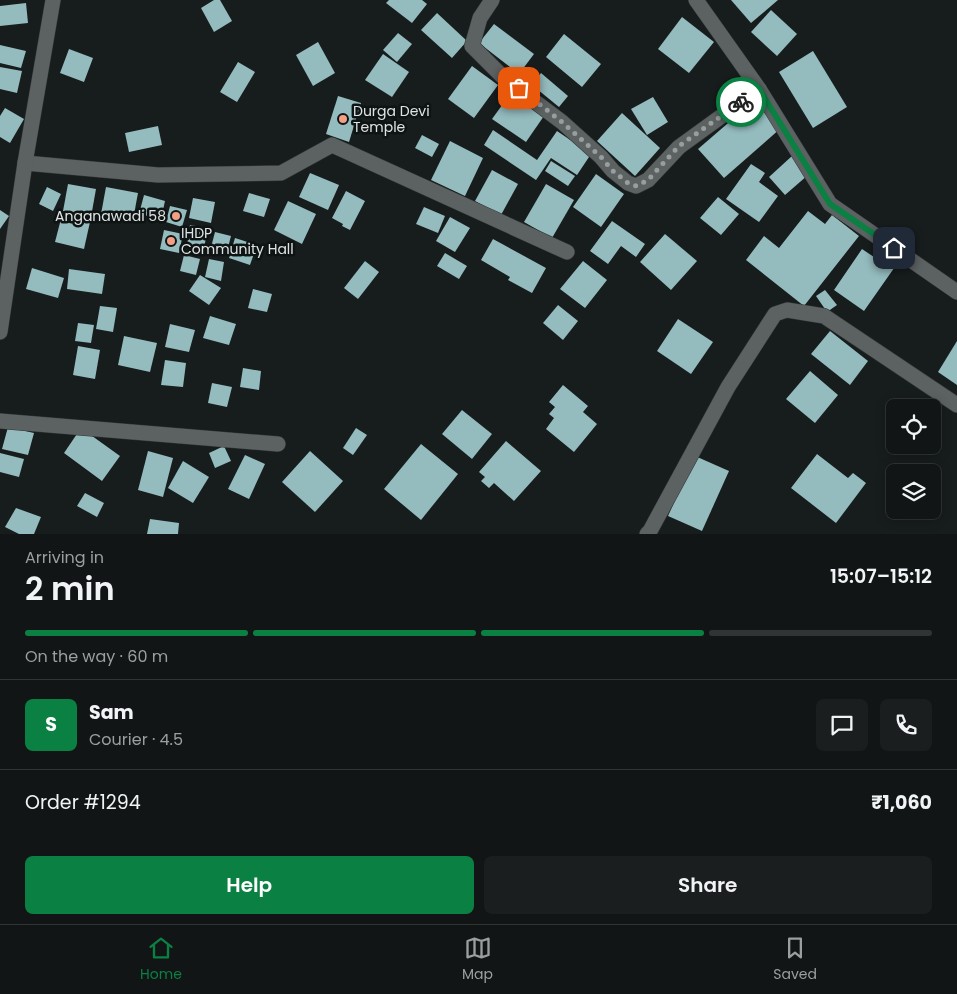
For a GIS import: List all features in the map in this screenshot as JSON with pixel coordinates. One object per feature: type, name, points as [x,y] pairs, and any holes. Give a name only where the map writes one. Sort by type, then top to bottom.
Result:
[{"type":"street","points":[[0,332],[53,0]]},
{"type":"street","points":[[492,0],[480,18],[472,46],[506,80],[562,122],[601,157],[613,171],[628,183],[636,186],[648,180],[679,146],[759,89]]},
{"type":"street","points":[[696,0],[759,89],[830,204],[957,292]]},
{"type":"street","points":[[26,163],[158,175],[281,174],[332,145],[567,252]]},
{"type":"street","points":[[651,533],[728,387],[775,314],[787,310],[824,316],[957,405]]},
{"type":"street","points":[[0,421],[278,444]]},
{"type":"building","points":[[214,0],[220,0],[232,21],[214,32],[201,8]]},
{"type":"building","points":[[389,0],[422,0],[427,4],[412,23],[386,3]]},
{"type":"building","points":[[731,0],[778,0],[751,23]]},
{"type":"building","points":[[26,3],[28,23],[0,26],[0,6]]},
{"type":"building","points":[[771,10],[797,34],[777,56],[751,32]]},
{"type":"building","points":[[437,13],[467,41],[452,58],[421,30]]},
{"type":"building","points":[[682,17],[714,42],[689,73],[658,49]]},
{"type":"building","points":[[494,24],[534,54],[519,74],[479,43]]},
{"type":"building","points":[[398,33],[412,44],[397,62],[383,50]]},
{"type":"building","points":[[564,34],[601,64],[582,87],[546,57]]},
{"type":"building","points":[[318,42],[335,73],[313,86],[296,55]]},
{"type":"building","points":[[0,45],[26,51],[21,68],[0,63]]},
{"type":"building","points":[[69,49],[93,58],[84,82],[60,73]]},
{"type":"building","points":[[813,51],[847,107],[813,128],[779,72]]},
{"type":"building","points":[[383,54],[409,72],[392,97],[365,80]]},
{"type":"building","points":[[238,62],[255,72],[237,102],[220,92]]},
{"type":"building","points":[[472,66],[498,85],[474,118],[448,99]]},
{"type":"building","points":[[0,67],[22,71],[17,93],[0,89]]},
{"type":"building","points":[[541,73],[568,96],[559,107],[532,85]]},
{"type":"building","points":[[513,90],[546,113],[526,142],[492,119]]},
{"type":"building","name":"Durga Devi Temple","points":[[338,96],[361,103],[349,142],[326,134]]},
{"type":"building","points":[[653,97],[668,122],[647,135],[631,109]]},
{"type":"building","points":[[756,99],[781,128],[724,178],[698,149]]},
{"type":"building","points":[[5,108],[24,119],[10,143],[0,137],[0,116]]},
{"type":"building","points":[[622,113],[660,148],[635,176],[597,141]]},
{"type":"building","points":[[158,126],[162,145],[129,152],[125,133]]},
{"type":"building","points":[[493,130],[537,160],[557,131],[591,154],[577,175],[551,158],[536,180],[484,145]]},
{"type":"building","points":[[422,135],[439,144],[432,157],[415,148]]},
{"type":"building","points":[[450,141],[483,158],[465,196],[431,180]]},
{"type":"building","points":[[792,156],[808,175],[785,195],[769,177]]},
{"type":"building","points":[[551,161],[575,176],[568,186],[545,171]]},
{"type":"building","points":[[751,164],[765,173],[759,182],[778,196],[759,222],[726,199]]},
{"type":"building","points":[[492,170],[518,184],[501,215],[475,201]]},
{"type":"building","points":[[310,173],[339,185],[328,210],[299,197]]},
{"type":"building","points":[[596,174],[624,194],[601,227],[573,207]]},
{"type":"building","points":[[68,184],[96,189],[91,217],[63,211]]},
{"type":"building","points":[[546,184],[574,200],[552,238],[524,222]]},
{"type":"building","points":[[47,187],[61,194],[53,211],[39,204]]},
{"type":"building","points":[[106,187],[138,193],[133,220],[101,214]]},
{"type":"building","points":[[346,191],[365,201],[350,230],[332,218]]},
{"type":"building","points":[[249,193],[270,199],[264,217],[243,211]]},
{"type":"building","points":[[144,195],[165,201],[161,219],[139,214]]},
{"type":"building","points":[[718,197],[739,214],[721,235],[700,218]]},
{"type":"building","points":[[193,198],[215,202],[211,223],[189,218]]},
{"type":"building","points":[[288,201],[316,214],[302,244],[274,230]]},
{"type":"building","name":"Anganawadi 58","points":[[170,206],[187,210],[182,227],[166,222]]},
{"type":"building","points":[[424,207],[445,216],[438,233],[416,224]]},
{"type":"building","points":[[0,210],[9,216],[0,229]]},
{"type":"building","points":[[808,211],[825,224],[832,215],[859,236],[804,306],[746,260],[764,236],[779,248]]},
{"type":"building","points":[[62,215],[90,222],[84,249],[55,242]]},
{"type":"building","points":[[450,217],[470,228],[455,252],[436,241]]},
{"type":"building","points":[[612,221],[645,244],[636,257],[621,246],[608,264],[590,251]]},
{"type":"building","points":[[190,225],[208,228],[204,248],[187,245]]},
{"type":"building","name":"IHDP Community Hall","points":[[164,230],[183,234],[179,253],[160,249]]},
{"type":"building","points":[[215,232],[231,236],[226,255],[210,251]]},
{"type":"building","points":[[665,234],[697,261],[671,290],[640,262]]},
{"type":"building","points":[[235,238],[257,245],[250,265],[229,258]]},
{"type":"building","points":[[493,239],[546,268],[532,293],[508,280],[510,277],[481,260]]},
{"type":"building","points":[[862,249],[877,259],[884,250],[899,261],[864,311],[834,290]]},
{"type":"building","points":[[445,253],[467,266],[459,279],[437,266]]},
{"type":"building","points":[[184,255],[200,259],[196,275],[180,271]]},
{"type":"building","points":[[209,259],[224,262],[221,281],[205,277]]},
{"type":"building","points":[[365,261],[379,272],[358,299],[344,288]]},
{"type":"building","points":[[583,261],[607,280],[585,308],[560,289]]},
{"type":"building","points":[[32,268],[64,278],[58,298],[26,289]]},
{"type":"building","points":[[69,269],[105,274],[102,294],[67,289]]},
{"type":"building","points":[[200,275],[221,288],[209,305],[189,291]]},
{"type":"building","points":[[253,289],[272,294],[267,312],[248,308]]},
{"type":"building","points":[[825,290],[837,305],[827,312],[816,296]]},
{"type":"building","points":[[558,305],[578,321],[563,340],[543,323]]},
{"type":"building","points":[[100,306],[117,308],[113,332],[96,329]]},
{"type":"building","points":[[210,316],[236,324],[229,345],[203,338]]},
{"type":"building","points":[[678,319],[713,342],[691,374],[657,351]]},
{"type":"building","points":[[78,323],[94,325],[91,343],[75,341]]},
{"type":"building","points":[[170,324],[195,330],[189,352],[165,347]]},
{"type":"building","points":[[830,331],[868,361],[850,385],[811,354]]},
{"type":"building","points":[[124,336],[157,343],[150,372],[118,365]]},
{"type":"building","points":[[957,341],[957,385],[938,372]]},
{"type":"building","points":[[78,346],[100,350],[95,379],[73,375]]},
{"type":"building","points":[[165,360],[186,363],[183,387],[161,385]]},
{"type":"building","points":[[243,368],[261,371],[259,390],[240,387]]},
{"type":"building","points":[[810,371],[838,395],[815,423],[786,399]]},
{"type":"building","points":[[212,383],[232,387],[227,407],[208,403]]},
{"type":"building","points":[[563,385],[588,406],[583,412],[597,424],[574,452],[546,429],[554,418],[549,414],[555,407],[549,402]]},
{"type":"building","points":[[462,410],[492,434],[472,459],[442,434]]},
{"type":"building","points":[[8,427],[34,433],[28,455],[2,449]]},
{"type":"building","points":[[81,428],[120,456],[102,481],[64,453]]},
{"type":"building","points":[[356,428],[367,435],[353,455],[343,448]]},
{"type":"building","points":[[506,441],[541,471],[514,501],[494,483],[489,488],[481,481],[485,477],[479,472]]},
{"type":"building","points":[[421,444],[458,474],[421,520],[384,489]]},
{"type":"building","points":[[224,446],[231,461],[215,468],[209,453]]},
{"type":"building","points":[[148,451],[173,458],[163,497],[138,490]]},
{"type":"building","points":[[310,451],[343,481],[315,512],[282,482]]},
{"type":"building","points":[[0,453],[24,459],[19,477],[0,472]]},
{"type":"building","points":[[817,454],[848,478],[853,473],[866,483],[836,523],[791,488]]},
{"type":"building","points":[[245,455],[265,464],[249,499],[228,489]]},
{"type":"building","points":[[695,456],[729,471],[702,531],[668,516]]},
{"type":"building","points":[[183,461],[209,477],[193,503],[168,488]]},
{"type":"building","points":[[85,493],[104,503],[97,517],[77,506]]},
{"type":"building","points":[[16,508],[41,517],[34,534],[19,534],[5,527]]},
{"type":"building","points":[[150,519],[179,523],[178,534],[147,534]]},
{"type":"way so far","points":[[519,88],[562,122],[601,157],[613,171],[628,183],[636,186],[648,180],[679,146],[741,102]]},
{"type":"place","name":"Durga Devi Temple","points":[[343,119]]},
{"type":"place","name":"Anganawadi 58","points":[[176,216]]},
{"type":"place","name":"IHDP Community Hall","points":[[171,241]]},
{"type":"route","points":[[741,102],[759,89],[830,204],[894,248]]}]
